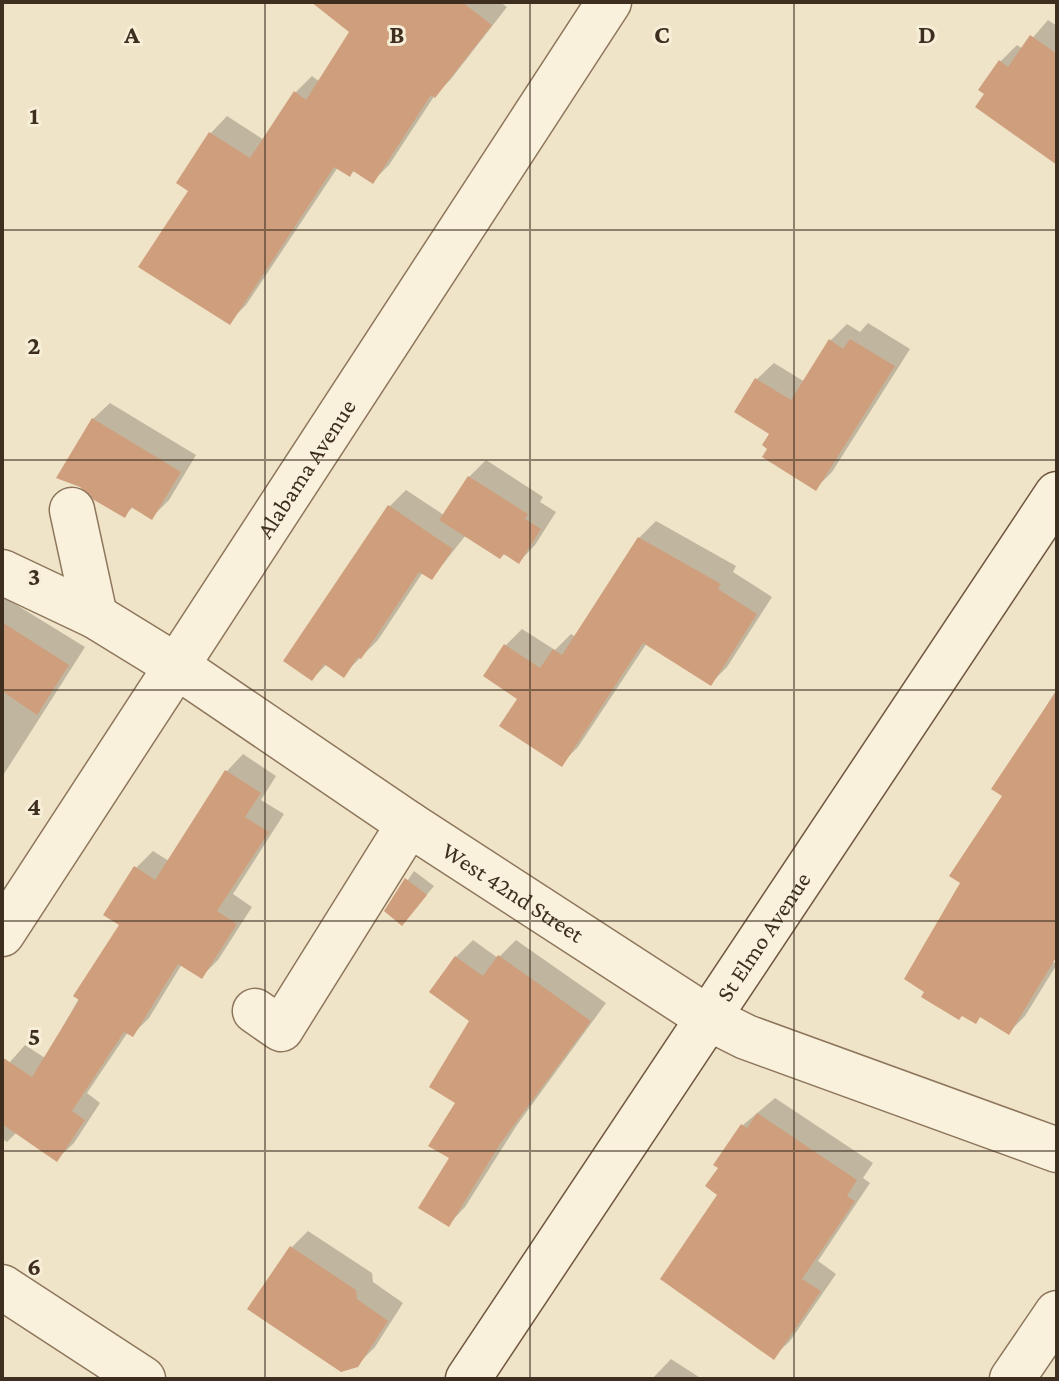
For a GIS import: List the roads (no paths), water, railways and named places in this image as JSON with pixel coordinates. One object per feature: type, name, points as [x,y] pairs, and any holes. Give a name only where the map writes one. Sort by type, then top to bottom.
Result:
[{"type":"street","name":"Alabama Avenue","points":[[2,934],[609,2]]},
{"type":"street","name":"St Elmo Avenue","points":[[468,1379],[1057,494]]},
{"type":"street","points":[[72,510],[95,616]]},
{"type":"street","name":"West 42nd Street","points":[[2,572],[95,616],[178,667],[409,824],[708,1018],[746,1037],[1057,1150]]},
{"type":"street","points":[[255,1011],[281,1029],[409,824]]},
{"type":"street","points":[[2,1287],[143,1379]]},
{"type":"street","points":[[1012,1379],[1057,1313]]}]
